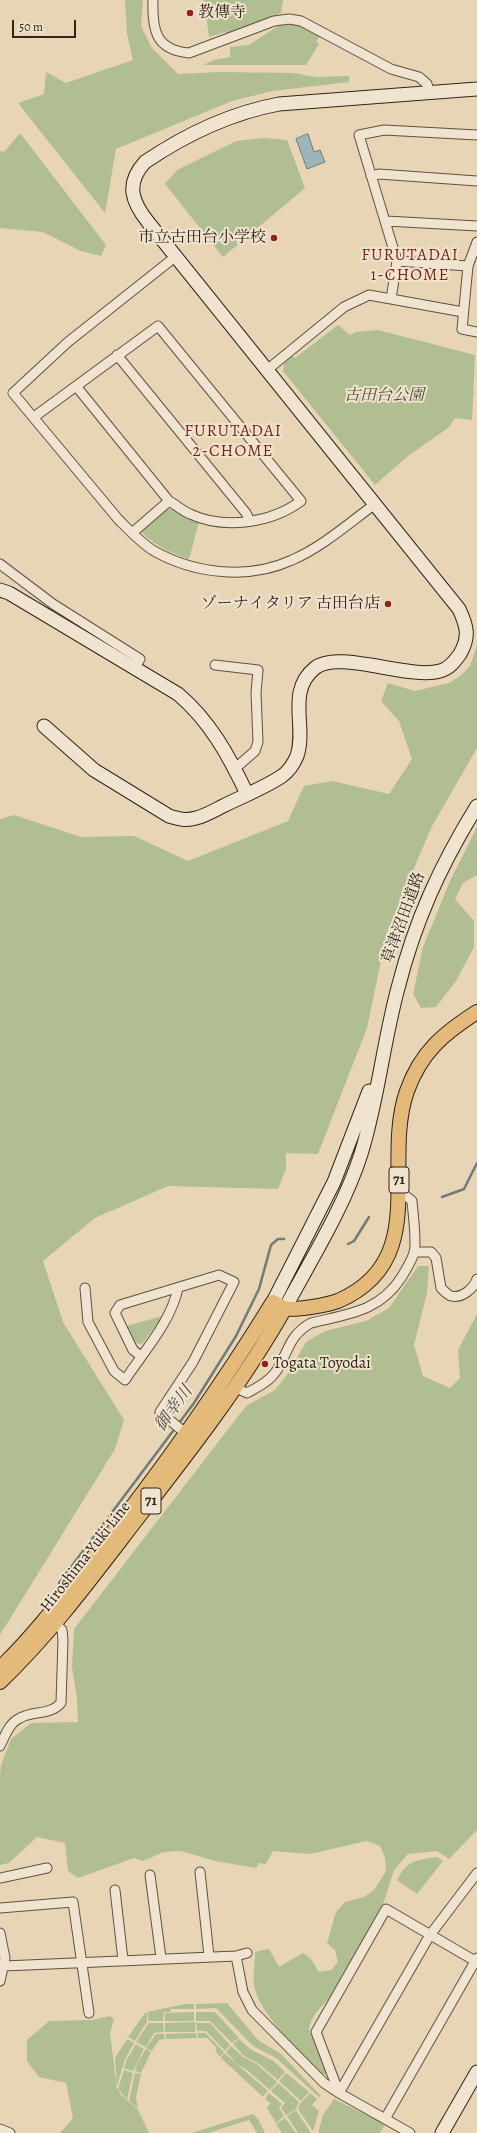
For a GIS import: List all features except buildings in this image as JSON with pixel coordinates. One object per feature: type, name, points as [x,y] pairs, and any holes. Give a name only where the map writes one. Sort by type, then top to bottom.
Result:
[{"type":"main road","name":"71","points":[[279,1305],[332,1303],[352,1295],[365,1286],[379,1269],[390,1250],[395,1236],[400,1195],[399,1144],[402,1106],[407,1090],[420,1062],[434,1043],[448,1031],[477,1012]]},
{"type":"main road","name":"Hiroshima Yuki Line","points":[[0,1682],[52,1619],[192,1438],[236,1388],[279,1305]]},
{"type":"main road","name":"Hiroshima Yuki Line","points":[[192,1438],[240,1357],[279,1305]]},
{"type":"main road","name":"Hiroshima Yuki Line","points":[[0,1668],[52,1619]]},
{"type":"street","points":[[152,0],[152,21],[155,33],[164,44],[175,52],[189,53],[274,21],[289,19],[301,21],[391,69],[420,77],[427,84],[430,93]]},
{"type":"street","points":[[44,726],[94,770],[169,816],[183,820],[198,818],[284,775],[293,764],[299,745],[300,687],[306,676],[316,667],[337,662],[422,672],[440,671],[454,663],[464,646],[467,626],[459,609],[138,210],[134,200],[134,181],[138,170],[153,157],[223,120],[263,107],[279,104],[477,89]]},
{"type":"street","points":[[391,298],[397,261],[359,135],[384,130],[477,135]]},
{"type":"street","points":[[371,176],[379,174],[477,181]]},
{"type":"street","points":[[386,221],[477,226]]},
{"type":"street","points":[[477,242],[468,266],[462,329],[477,332]]},
{"type":"street","points":[[175,257],[68,342],[13,393],[118,519],[153,550],[173,560],[195,567],[232,572],[257,570],[286,562],[307,552],[330,538],[374,504]]},
{"type":"street","points":[[397,261],[468,266]]},
{"type":"street","points":[[267,370],[344,307],[369,295],[463,312]]},
{"type":"street","points":[[34,417],[117,355],[158,326],[301,501],[288,510],[268,518],[250,521],[232,522],[204,519],[189,514],[169,501],[76,386]]},
{"type":"street","points":[[117,355],[246,513],[250,521]]},
{"type":"street","points":[[132,532],[169,501]]},
{"type":"street","points":[[0,564],[53,604],[140,659],[134,669]]},
{"type":"street","points":[[0,590],[178,694],[192,706],[213,731],[247,794]]},
{"type":"street","points":[[215,665],[258,670],[256,693],[258,742],[255,750],[239,765],[233,768]]},
{"type":"street","name":"草津沼田道路","points":[[279,1305],[332,1220],[361,1156],[370,1122],[384,1049],[400,981],[424,906],[441,867],[477,806]]},
{"type":"street","points":[[236,1388],[247,1393],[269,1380],[277,1370],[289,1343],[304,1326],[310,1322],[360,1311],[380,1301],[396,1285],[408,1268],[414,1252],[412,1201],[406,1196],[400,1195]]},
{"type":"street","points":[[414,1252],[431,1252],[436,1258],[441,1288],[450,1296],[459,1296],[469,1290],[477,1279]]},
{"type":"street","points":[[141,1356],[133,1350],[115,1313],[120,1305],[219,1275],[234,1282],[193,1362],[160,1412],[192,1438]]},
{"type":"street","points":[[85,1288],[88,1322],[114,1371],[125,1380],[166,1318],[176,1299],[178,1288]]},
{"type":"street","points":[[0,1746],[9,1728],[19,1718],[54,1710],[61,1703],[62,1630],[52,1619]]},
{"type":"street","points":[[0,1878],[47,1868]]},
{"type":"street","points":[[200,1872],[209,1956]]},
{"type":"street","points":[[339,2093],[430,1934],[477,1873]]},
{"type":"street","points":[[150,1875],[161,1958]]},
{"type":"street","points":[[115,1890],[123,1960]]},
{"type":"street","points":[[0,1908],[74,1902],[89,2013]]},
{"type":"street","points":[[339,2093],[316,2032],[386,1909],[476,1960],[385,2119]]},
{"type":"street","points":[[0,1933],[6,1958],[0,1981]]},
{"type":"street","points":[[4,1966],[81,1961],[236,1956],[247,1953]]},
{"type":"street","points":[[236,1956],[243,1992],[252,2010],[324,2083],[410,2133]]},
{"type":"street","points":[[442,2133],[477,2072]]},
{"type":"green space","points":[[125,0],[143,0],[141,26],[152,48],[178,74],[218,72],[294,73],[315,77],[349,76],[349,82],[273,91],[232,101],[116,149],[105,213],[18,103],[44,94],[46,72],[66,83],[133,60],[127,34]]},
{"type":"green space","points":[[204,0],[283,0],[281,13],[227,34],[225,32],[209,37]]},
{"type":"green space","points":[[291,21],[321,34],[316,42],[319,44],[306,65],[203,65],[214,60],[230,57],[230,47],[249,45],[278,26]]},
{"type":"green space","points":[[20,133],[106,245],[101,256],[81,251],[43,232],[0,228],[0,151],[4,152]]},
{"type":"green space","points":[[264,138],[287,140],[305,188],[223,257],[165,184],[177,170],[236,141]]},
{"type":"green space","name":"古田台公園","points":[[338,325],[350,335],[356,332],[378,330],[475,355],[472,420],[455,418],[448,428],[408,456],[375,485],[283,371],[284,364],[292,356],[295,358]]},
{"type":"green space","points":[[166,509],[172,509],[199,522],[189,559],[165,549],[143,534],[142,529]]},
{"type":"green space","points":[[477,645],[477,748],[431,828],[387,932],[367,1028],[318,1154],[286,1153],[286,1169],[278,1189],[168,1186],[95,1218],[43,1261],[63,1322],[124,1420],[115,1449],[0,1635],[0,819],[14,815],[81,837],[134,836],[188,861],[288,821],[304,786],[332,781],[389,794],[412,759],[399,721],[381,701],[388,683],[415,691],[449,683],[460,676],[470,666]]},
{"type":"green space","points":[[477,827],[477,875],[463,883],[455,899],[474,921],[474,947],[456,981],[436,1007],[421,1008],[413,994],[423,947],[450,881]]},
{"type":"green space","points":[[418,1266],[429,1266],[427,1293],[414,1345],[423,1376],[450,1388],[460,1378],[458,1350],[477,1314],[477,1830],[449,1859],[437,1851],[408,1854],[394,1870],[384,1902],[329,1998],[311,2021],[309,2030],[327,2074],[323,2075],[284,2035],[265,2011],[255,1989],[255,1952],[269,1949],[279,1967],[303,1953],[311,1959],[319,1972],[331,1970],[338,1962],[335,1950],[327,1943],[336,1912],[345,1902],[364,1897],[374,1890],[386,1871],[385,1858],[380,1846],[367,1841],[310,1854],[273,1851],[266,1864],[259,1863],[256,1868],[215,1861],[181,1851],[164,1852],[143,1861],[134,1858],[78,1878],[68,1871],[65,1843],[37,1837],[9,1863],[0,1865],[1,1765],[11,1739],[31,1723],[78,1722],[77,1698],[72,1667],[74,1629],[246,1406],[275,1390],[287,1375],[306,1342],[325,1331],[366,1321],[389,1308]]},
{"type":"green space","points":[[163,1316],[142,1344],[135,1343],[126,1326]]},
{"type":"green space","points":[[437,1857],[443,1861],[417,1894],[397,1880],[405,1868],[413,1862]]},
{"type":"green space","points":[[227,2003],[258,2040],[281,2054],[321,2096],[319,2097],[276,2058],[253,2046],[216,2008],[196,2009],[196,2004]]},
{"type":"green space","points":[[185,2004],[194,2004],[194,2009],[171,2009],[170,2012],[164,2012],[163,2021],[148,2021],[148,2012]]},
{"type":"green space","points":[[194,2012],[194,2021],[165,2021],[165,2013]]},
{"type":"green space","points":[[196,2012],[215,2012],[239,2038],[232,2043],[210,2021],[196,2021]]},
{"type":"green space","points":[[145,2013],[147,2013],[147,2022],[135,2041],[128,2037]]},
{"type":"green space","points":[[110,2016],[114,2019],[110,2033],[117,2088],[121,2095],[138,2110],[149,2133],[60,2133],[73,2118],[66,2083],[39,2077],[27,2061],[27,2040],[49,2021],[92,2020]]},
{"type":"green space","points":[[195,2022],[195,2032],[165,2032],[165,2023]]},
{"type":"green space","points":[[149,2023],[163,2023],[164,2032],[154,2033],[146,2047],[136,2042]]},
{"type":"green space","points":[[196,2023],[210,2023],[230,2045],[225,2051],[206,2031],[197,2031]]},
{"type":"green space","points":[[196,2033],[197,2038],[166,2039],[166,2034]]},
{"type":"green space","points":[[198,2033],[205,2033],[224,2052],[220,2057],[215,2050],[217,2048],[207,2038],[198,2038]]},
{"type":"green space","points":[[156,2034],[164,2034],[165,2039],[159,2040],[152,2051],[146,2048]]},
{"type":"green space","points":[[127,2039],[134,2043],[125,2059],[117,2086],[115,2058]]},
{"type":"green space","points":[[239,2039],[250,2049],[274,2061],[285,2072],[278,2080],[259,2064],[244,2056],[233,2044]]},
{"type":"green space","points":[[136,2044],[144,2049],[133,2071],[124,2068],[127,2059]]},
{"type":"green space","points":[[231,2046],[243,2057],[258,2065],[277,2082],[270,2090],[247,2070],[237,2064],[226,2052]]},
{"type":"green space","points":[[146,2049],[151,2052],[141,2073],[135,2071],[137,2064]]},
{"type":"green space","points":[[224,2053],[268,2091],[263,2097],[221,2058]]},
{"type":"green space","points":[[124,2070],[133,2073],[127,2100],[118,2089]]},
{"type":"green space","points":[[135,2073],[141,2074],[136,2097],[138,2109],[129,2101]]},
{"type":"green space","points":[[286,2073],[309,2092],[301,2101],[279,2081]]},
{"type":"green space","points":[[278,2083],[299,2102],[296,2109],[286,2115],[281,2108],[285,2103],[271,2091]]},
{"type":"green space","points":[[269,2093],[282,2104],[279,2108],[284,2116],[276,2123],[267,2108],[270,2103],[265,2099]]},
{"type":"green space","points":[[310,2093],[317,2099],[312,2105],[319,2111],[313,2131],[298,2109],[300,2104]]},
{"type":"green space","points":[[334,2099],[385,2124],[380,2133],[318,2133],[323,2115]]},
{"type":"green space","points":[[296,2110],[311,2133],[298,2133],[287,2116]]},
{"type":"green space","points":[[253,2114],[258,2119],[265,2133],[257,2133],[249,2120],[208,2133],[191,2133]]},
{"type":"green space","points":[[285,2118],[296,2133],[282,2133],[276,2124]]},
{"type":"water","points":[[308,134],[314,152],[320,150],[325,162],[307,169],[296,139]]},
{"type":"waterway","name":"御幸川","points":[[442,1197],[464,1189],[477,1163]]},
{"type":"waterway","name":"御幸川","points":[[348,1244],[354,1241],[369,1217]]},
{"type":"waterway","name":"御幸川","points":[[59,1583],[194,1403],[236,1336],[259,1289],[271,1245],[278,1239],[284,1239]]},
{"type":"place","name":"教傳寺","points":[[190,13]]},
{"type":"place","name":"市立古田台小学校","points":[[274,238]]},
{"type":"place","name":"ゾーナイタリア 古田台店","points":[[388,604]]},
{"type":"place","name":"Togata Toyodai","points":[[265,1364]]},
{"type":"district","name":"FURUTADAI 1-CHOME","points":[[410,266]]},
{"type":"district","name":"FURUTADAI 2-CHOME","points":[[233,442]]}]
